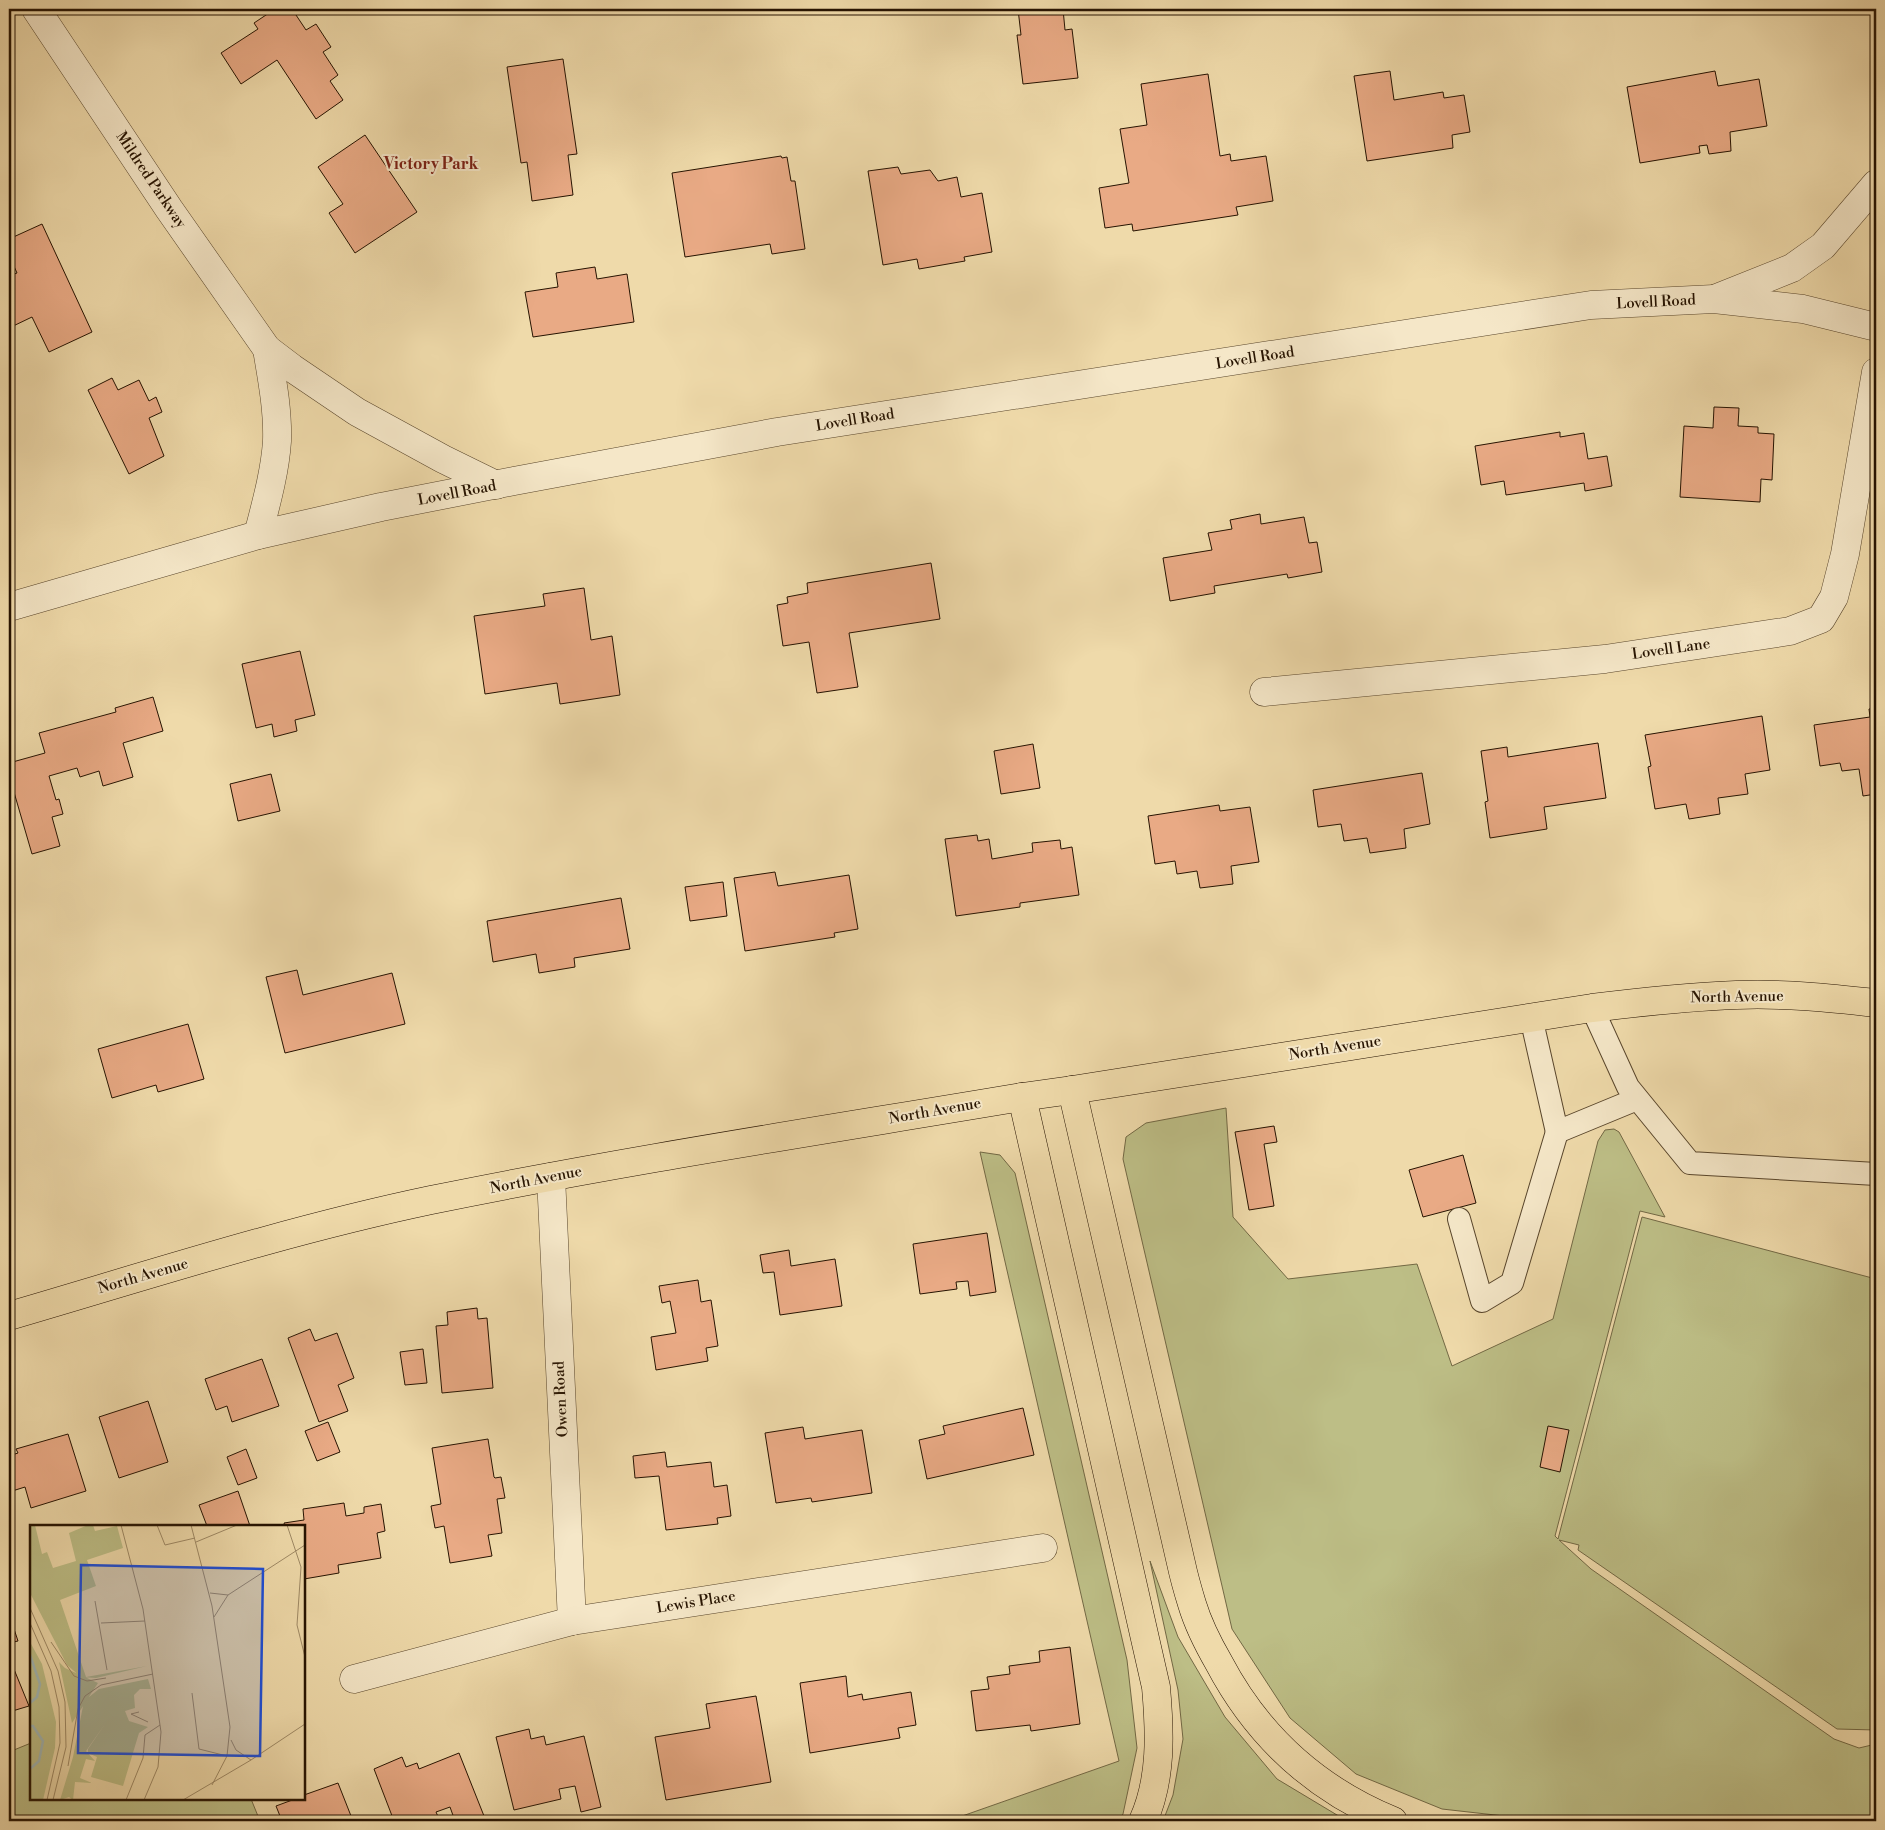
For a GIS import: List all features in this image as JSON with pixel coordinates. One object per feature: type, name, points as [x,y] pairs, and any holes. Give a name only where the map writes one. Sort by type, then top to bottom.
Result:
[{"type":"main road","name":"North Avenue","points":[[9,1316],[255,1243],[429,1201],[551,1177],[1022,1096],[1072,1090],[1592,1008],[1659,1000],[1738,995],[1817,997],[1876,1003]]},
{"type":"main road","points":[[1072,1090],[1181,1563],[1192,1605],[1207,1642],[1245,1706],[1274,1742],[1306,1772],[1339,1794],[1393,1821]]},
{"type":"main road","points":[[1022,1096],[1156,1687],[1159,1755],[1153,1788],[1143,1821]]},
{"type":"street","name":"Mildred Parkway","points":[[36,9],[169,208],[268,349],[292,368],[357,412],[496,485]]},
{"type":"street","name":"Lovell Road","points":[[1714,299],[1792,268],[1823,246],[1876,184]]},
{"type":"street","name":"Lovell Road","points":[[9,606],[258,535],[381,507],[496,485],[777,432],[1581,307],[1714,299],[1804,309],[1876,327]]},
{"type":"street","name":"Mildred Parkway","points":[[258,535],[273,474],[277,440],[268,349]]},
{"type":"street","name":"Lovell Lane","points":[[1264,692],[1605,659],[1790,631],[1821,619],[1834,597],[1845,554],[1876,372]]},
{"type":"street","name":"Owen Road","points":[[551,1177],[572,1621]]},
{"type":"street","name":"Lewis Place","points":[[354,1679],[572,1621],[1043,1548]]},
{"type":"lane","points":[[1592,1008],[1628,1087],[1690,1162],[1876,1174]]},
{"type":"lane","points":[[1459,1219],[1482,1302],[1512,1283],[1557,1132],[1531,1018]]},
{"type":"lane","points":[[1557,1132],[1637,1099]]},
{"type":"green space","points":[[1226,1108],[1233,1217],[1288,1279],[1417,1264],[1452,1366],[1553,1319],[1598,1141],[1605,1130],[1614,1129],[1619,1132],[1665,1217],[1640,1211],[1555,1536],[1558,1539],[1642,1217],[1876,1279],[1876,1730],[1837,1729],[1578,1550],[1579,1545],[1559,1540],[1591,1569],[1834,1739],[1859,1748],[1876,1744],[1876,1821],[1548,1821],[1442,1809],[1356,1774],[1290,1718],[1232,1629],[1123,1159],[1126,1137],[1146,1123]]},
{"type":"green space","points":[[980,1152],[1000,1155],[1015,1173],[1127,1660],[1137,1748],[1123,1814],[1119,1821],[948,1821],[1119,1761]]},
{"type":"green space","points":[[1150,1561],[1178,1637],[1225,1717],[1277,1779],[1347,1821],[1163,1821],[1173,1795],[1183,1739],[1178,1690]]},
{"type":"green space","points":[[30,1743],[30,1800],[251,1800],[260,1821],[9,1821],[9,1752]]},
{"type":"building","points":[[275,9],[292,9],[306,30],[316,24],[331,47],[323,52],[338,75],[330,81],[343,100],[316,119],[277,60],[241,84],[221,53],[258,29],[254,23]]},
{"type":"building","points":[[1018,9],[1063,9],[1065,30],[1072,29],[1078,78],[1023,84],[1017,35],[1021,35]]},
{"type":"building","points":[[563,59],[577,154],[568,155],[573,195],[532,201],[527,162],[521,163],[507,67]]},
{"type":"building","points":[[1390,71],[1394,100],[1443,92],[1444,98],[1464,95],[1470,132],[1452,135],[1453,148],[1367,161],[1354,76]]},
{"type":"building","points":[[1715,71],[1718,86],[1759,79],[1767,126],[1730,132],[1731,151],[1709,154],[1707,145],[1699,146],[1700,153],[1640,163],[1627,87]]},
{"type":"building","points":[[1208,74],[1220,156],[1230,154],[1231,161],[1266,156],[1273,201],[1236,207],[1238,215],[1133,231],[1132,224],[1105,228],[1099,188],[1129,183],[1120,129],[1147,125],[1141,84]]},
{"type":"building","points":[[365,135],[417,212],[355,253],[329,213],[343,204],[318,167]]},
{"type":"building","points":[[781,156],[782,158],[787,157],[791,181],[795,181],[805,249],[772,254],[770,244],[685,257],[672,173]]},
{"type":"building","points":[[898,167],[901,174],[930,170],[938,181],[957,177],[961,197],[982,193],[992,252],[964,257],[965,261],[919,269],[917,259],[883,265],[868,171]]},
{"type":"building","points":[[42,224],[92,332],[49,352],[32,317],[9,328],[9,276],[17,273],[9,255],[9,239]]},
{"type":"building","points":[[595,267],[597,279],[627,274],[634,322],[533,337],[525,292],[558,287],[556,273]]},
{"type":"building","points":[[112,378],[118,390],[139,380],[149,401],[156,397],[162,412],[149,418],[164,456],[129,474],[88,390]]},
{"type":"building","points":[[1714,407],[1739,408],[1738,426],[1758,427],[1758,433],[1774,434],[1772,480],[1761,479],[1760,502],[1680,497],[1684,426],[1713,428]]},
{"type":"building","points":[[1560,432],[1560,437],[1584,433],[1588,459],[1607,456],[1612,486],[1585,491],[1584,483],[1506,495],[1504,481],[1481,485],[1475,446]]},
{"type":"building","points":[[1260,514],[1261,524],[1304,517],[1309,543],[1317,542],[1322,572],[1288,578],[1287,574],[1214,586],[1215,593],[1170,601],[1163,558],[1212,550],[1208,533],[1232,529],[1230,520]]},
{"type":"building","points":[[931,563],[940,619],[849,633],[858,687],[817,693],[809,642],[783,646],[777,605],[788,603],[787,597],[808,593],[807,583]]},
{"type":"building","points":[[584,588],[591,640],[612,636],[620,695],[560,704],[557,683],[485,694],[474,616],[545,606],[543,594]]},
{"type":"building","points":[[300,651],[315,715],[295,720],[297,731],[274,737],[272,724],[256,728],[242,664]]},
{"type":"building","points":[[153,697],[163,731],[123,743],[133,777],[103,786],[99,771],[80,777],[77,768],[49,776],[56,800],[59,799],[63,814],[52,817],[60,846],[32,854],[9,775],[9,763],[45,753],[39,733],[116,712],[115,708]]},
{"type":"building","points":[[1876,708],[1876,794],[1863,796],[1859,769],[1842,771],[1840,763],[1820,766],[1814,725],[1870,717],[1869,709]]},
{"type":"building","points":[[1762,716],[1770,770],[1745,774],[1748,794],[1718,798],[1720,814],[1689,819],[1686,804],[1655,809],[1648,767],[1651,766],[1645,735]]},
{"type":"building","points":[[1598,743],[1606,798],[1544,807],[1547,829],[1490,838],[1485,802],[1488,801],[1481,751],[1507,747],[1508,757]]},
{"type":"building","points":[[1033,744],[1040,788],[1001,794],[994,751]]},
{"type":"building","points":[[1422,773],[1430,824],[1404,829],[1406,848],[1370,853],[1367,838],[1344,841],[1341,824],[1318,827],[1313,790]]},
{"type":"building","points":[[271,774],[280,811],[238,821],[230,784]]},
{"type":"building","points":[[1219,805],[1220,811],[1250,807],[1259,862],[1231,866],[1233,884],[1200,888],[1197,871],[1177,874],[1175,861],[1155,864],[1148,816]]},
{"type":"building","points":[[977,835],[978,841],[989,839],[992,859],[1033,852],[1032,843],[1060,840],[1061,849],[1072,847],[1079,895],[1020,903],[1020,907],[956,916],[945,839]]},
{"type":"building","points":[[775,872],[778,886],[849,875],[858,929],[834,933],[835,937],[745,951],[734,878]]},
{"type":"building","points":[[723,882],[727,916],[690,921],[685,887]]},
{"type":"building","points":[[621,898],[630,949],[574,958],[575,967],[539,973],[536,954],[493,962],[487,921]]},
{"type":"building","points":[[297,970],[303,995],[392,973],[405,1024],[285,1053],[266,977]]},
{"type":"building","points":[[188,1024],[204,1079],[158,1092],[156,1085],[112,1098],[98,1049]]},
{"type":"building","points":[[1274,1126],[1277,1142],[1264,1144],[1274,1206],[1249,1210],[1235,1132]]},
{"type":"building","points":[[1463,1155],[1476,1203],[1423,1217],[1409,1170]]},
{"type":"building","points":[[987,1233],[996,1292],[970,1296],[968,1281],[956,1282],[957,1289],[920,1294],[913,1244]]},
{"type":"building","points":[[789,1250],[791,1266],[835,1259],[842,1306],[780,1315],[774,1272],[763,1273],[760,1255]]},
{"type":"building","points":[[698,1280],[701,1302],[711,1300],[718,1346],[706,1348],[708,1361],[656,1370],[651,1337],[676,1333],[670,1301],[662,1303],[659,1286]]},
{"type":"building","points":[[477,1308],[478,1319],[487,1318],[493,1388],[442,1393],[436,1326],[448,1325],[447,1312]]},
{"type":"building","points":[[310,1329],[315,1341],[337,1333],[354,1378],[338,1385],[348,1411],[319,1422],[288,1338]]},
{"type":"building","points":[[423,1349],[427,1383],[405,1385],[400,1352]]},
{"type":"building","points":[[262,1359],[279,1406],[232,1422],[227,1406],[216,1410],[205,1379]]},
{"type":"building","points":[[148,1401],[168,1462],[119,1478],[99,1417]]},
{"type":"building","points":[[1023,1408],[1034,1455],[927,1479],[919,1440],[945,1434],[943,1426]]},
{"type":"building","points":[[328,1422],[340,1452],[317,1461],[305,1431]]},
{"type":"building","points":[[1548,1426],[1569,1430],[1560,1472],[1540,1467]]},
{"type":"building","points":[[803,1427],[805,1439],[862,1430],[872,1493],[812,1502],[811,1498],[776,1503],[765,1433]]},
{"type":"building","points":[[68,1434],[86,1491],[31,1508],[25,1487],[9,1492],[9,1456],[18,1453],[16,1449]]},
{"type":"building","points":[[488,1439],[494,1477],[501,1477],[505,1498],[497,1499],[502,1533],[488,1535],[492,1556],[450,1563],[444,1526],[435,1528],[431,1506],[441,1504],[432,1448]]},
{"type":"building","points":[[246,1449],[257,1478],[238,1485],[227,1457]]},
{"type":"building","points":[[665,1452],[667,1467],[711,1462],[714,1487],[727,1485],[731,1516],[717,1518],[718,1524],[666,1530],[659,1476],[635,1478],[633,1456]]},
{"type":"building","points":[[238,1491],[250,1525],[207,1525],[199,1505]]},
{"type":"building","points":[[344,1503],[346,1516],[364,1513],[364,1507],[381,1504],[385,1531],[377,1533],[381,1558],[338,1565],[339,1573],[305,1579],[305,1525],[285,1525],[284,1523],[304,1520],[303,1509]]},
{"type":"building","points":[[9,1614],[18,1641],[9,1643]]},
{"type":"building","points":[[1070,1647],[1080,1724],[1031,1731],[1030,1725],[976,1731],[971,1691],[989,1689],[987,1677],[1010,1674],[1009,1666],[1040,1662],[1039,1651]]},
{"type":"building","points":[[9,1657],[29,1706],[9,1712]]},
{"type":"building","points":[[846,1676],[848,1697],[862,1694],[863,1700],[911,1692],[916,1725],[898,1728],[900,1738],[810,1753],[800,1683]]},
{"type":"building","points":[[756,1696],[771,1782],[666,1800],[655,1737],[710,1728],[706,1704]]},
{"type":"building","points":[[529,1729],[531,1739],[544,1736],[546,1745],[584,1736],[601,1807],[581,1812],[575,1786],[559,1789],[561,1799],[514,1810],[496,1737]]},
{"type":"building","points":[[459,1753],[486,1821],[455,1821],[450,1807],[436,1812],[440,1821],[394,1821],[374,1769],[402,1757],[406,1767],[417,1763],[419,1769]]},
{"type":"building","points":[[338,1783],[353,1821],[282,1821],[276,1806],[292,1800],[305,1800],[305,1795]]},
{"type":"district","name":"Victory Park","points":[[431,164]]}]
